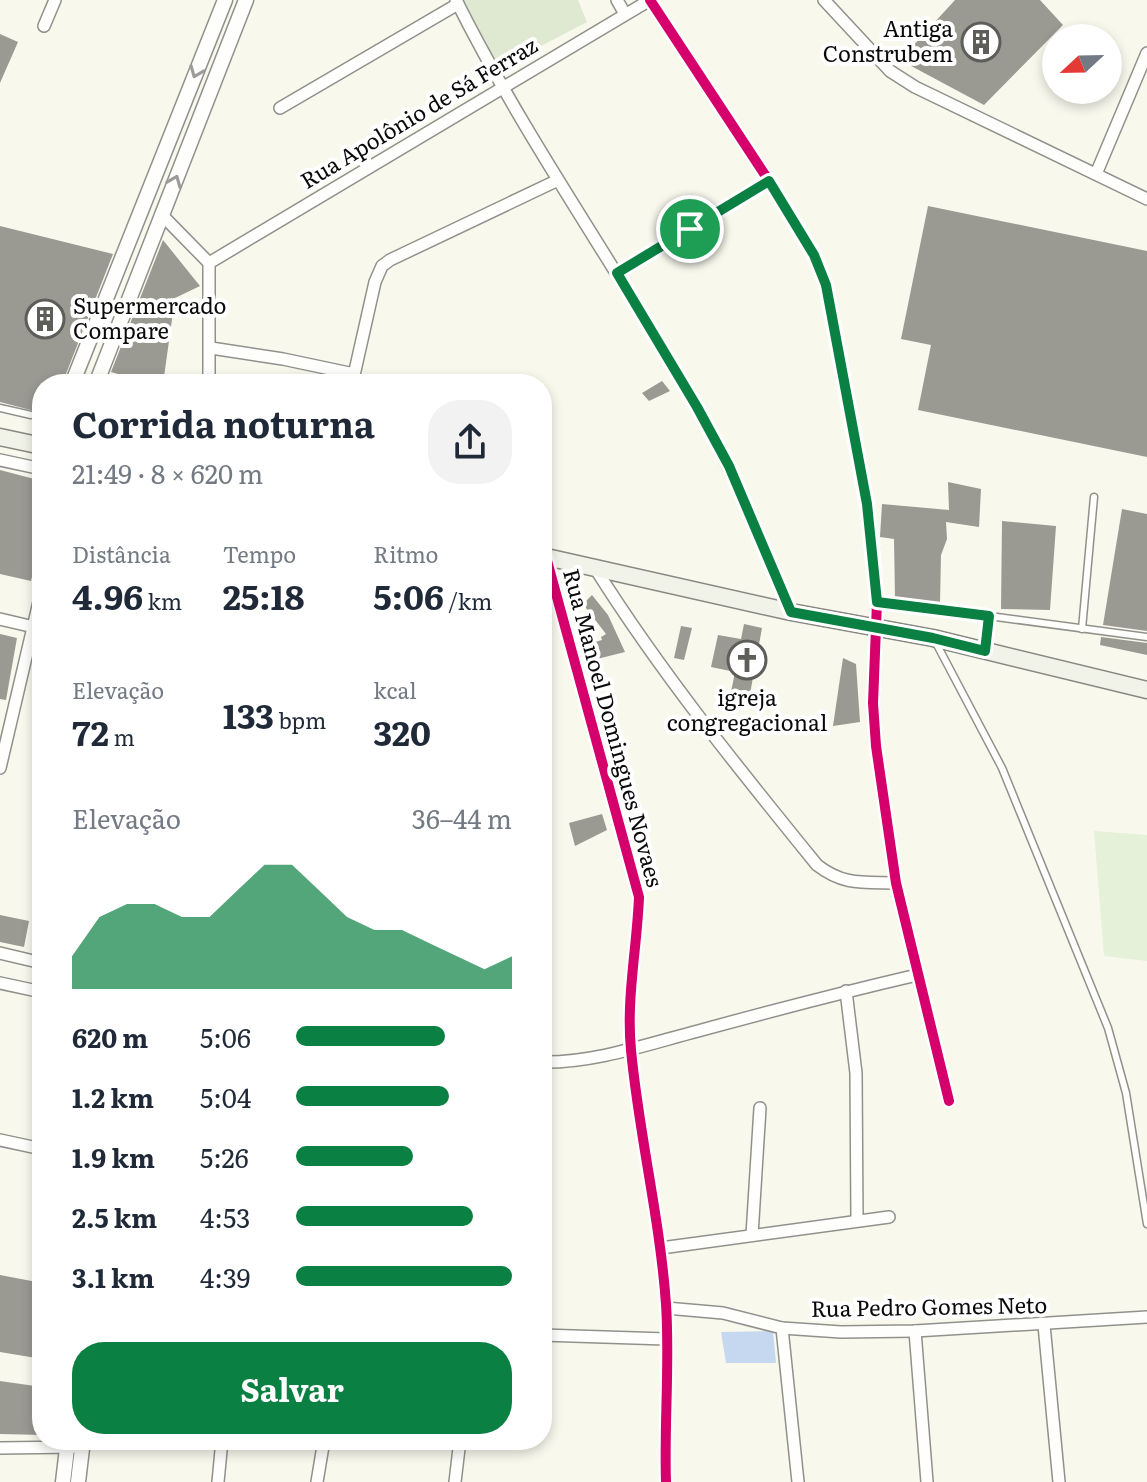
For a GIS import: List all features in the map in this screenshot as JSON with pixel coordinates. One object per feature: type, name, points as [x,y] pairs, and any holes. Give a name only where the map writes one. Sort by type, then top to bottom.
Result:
[{"type":"main road","points":[[0,437],[32,444]]},
{"type":"main road","points":[[552,558],[791,612],[933,638],[1147,690]]},
{"type":"street","points":[[44,26],[55,0]]},
{"type":"street","points":[[76,374],[225,0]]},
{"type":"street","points":[[100,374],[246,0]]},
{"type":"street","points":[[617,0],[625,14]]},
{"type":"street","points":[[650,0],[769,181],[814,255],[826,285],[867,504],[877,602],[873,703],[876,746],[896,883],[949,1101]]},
{"type":"street","name":"Rua Apolônio de Sá Ferraz","points":[[209,263],[650,0]]},
{"type":"street","points":[[824,0],[890,71],[915,87],[1147,199]]},
{"type":"street","points":[[280,108],[457,2],[556,181],[617,273],[697,407],[729,466],[791,612]]},
{"type":"street","points":[[1096,174],[1147,53]]},
{"type":"street","points":[[354,374],[375,282],[382,266],[420,244],[556,181]]},
{"type":"street","points":[[617,273],[769,181]]},
{"type":"street","points":[[161,214],[209,263],[210,374]]},
{"type":"street","points":[[125,247],[145,256]]},
{"type":"street","points":[[211,348],[283,359],[336,374]]},
{"type":"street","points":[[0,460],[32,467]]},
{"type":"street","points":[[595,568],[629,623],[726,753],[817,865],[832,877],[844,881],[896,883]]},
{"type":"street","name":"Rua Manoel Domingues Novaes","points":[[552,585],[639,897],[630,996],[631,1048],[661,1248],[666,1308],[666,1482]]},
{"type":"street","points":[[0,619],[32,627]]},
{"type":"street","points":[[0,768],[32,635]]},
{"type":"street","points":[[0,953],[32,961]]},
{"type":"street","points":[[552,1062],[631,1048],[917,975]]},
{"type":"street","points":[[0,983],[32,990]]},
{"type":"street","points":[[846,991],[856,1073],[857,1220]]},
{"type":"street","points":[[752,1235],[760,1108]]},
{"type":"street","points":[[0,1140],[32,1147]]},
{"type":"street","points":[[661,1248],[889,1217]]},
{"type":"street","name":"Rua Pedro Gomes Neto","points":[[666,1308],[723,1313],[782,1328],[915,1331],[1147,1317]]},
{"type":"street","points":[[1044,1325],[1059,1482]]},
{"type":"street","points":[[782,1328],[798,1482]]},
{"type":"street","points":[[915,1331],[927,1482]]},
{"type":"street","points":[[552,1335],[666,1339]]},
{"type":"street","points":[[0,1448],[32,1446]]},
{"type":"street","points":[[63,1482],[73,1450]]},
{"type":"street","points":[[75,1450],[78,1482]]},
{"type":"street","points":[[218,1482],[221,1450]]},
{"type":"street","points":[[317,1482],[322,1450]]},
{"type":"street","points":[[455,1482],[459,1450]]},
{"type":"lane","points":[[0,408],[31,415]]},
{"type":"lane","points":[[1082,629],[1094,497]]},
{"type":"lane","points":[[877,602],[1147,637]]},
{"type":"lane","points":[[985,651],[989,616]]},
{"type":"lane","points":[[933,638],[1008,781],[1108,1028],[1126,1093],[1147,1224]]},
{"type":"green space","points":[[462,0],[578,0],[587,22],[495,70]]},
{"type":"green space","points":[[1094,831],[1147,835],[1147,961],[1104,956]]},
{"type":"water","points":[[773,1331],[776,1363],[726,1363],[721,1332]]},
{"type":"building","name":"Antiga Construbem","points":[[955,0],[1040,0],[1062,24],[1042,24],[1042,46],[984,105],[900,60]]},
{"type":"building","points":[[0,34],[18,42],[0,83]]},
{"type":"building","points":[[928,206],[1147,251],[1147,457],[918,410],[931,345],[901,339]]},
{"type":"building","name":"Supermercado Compare","points":[[0,226],[113,254],[66,374],[32,374],[32,410],[0,402]]},
{"type":"building","points":[[163,240],[200,286],[175,298],[164,374],[111,372]]},
{"type":"building","points":[[662,381],[670,391],[649,401],[642,393]]},
{"type":"building","points":[[0,470],[32,478],[32,577],[31,581],[0,574]]},
{"type":"building","points":[[948,482],[981,489],[979,527],[946,522],[947,539],[941,555],[940,603],[895,598],[894,539],[880,537],[882,504],[949,510]]},
{"type":"building","points":[[1122,509],[1147,514],[1147,631],[1103,625]]},
{"type":"building","points":[[1002,521],[1056,526],[1050,610],[1001,609]]},
{"type":"building","points":[[592,595],[608,615],[625,652],[585,662],[581,646],[602,640],[601,637],[606,634],[583,604]]},
{"type":"building","name":"igreja congregacional","points":[[744,624],[762,628],[750,694],[731,692],[735,672],[711,667],[718,635],[741,639]]},
{"type":"building","points":[[681,626],[692,628],[684,660],[674,658]]},
{"type":"building","points":[[0,634],[17,638],[6,700],[0,699]]},
{"type":"building","points":[[1101,637],[1147,643],[1147,655],[1100,645]]},
{"type":"building","points":[[843,658],[856,664],[860,722],[833,726]]},
{"type":"building","points":[[602,814],[607,830],[575,846],[569,823]]},
{"type":"building","points":[[0,915],[29,921],[24,947],[0,942]]},
{"type":"building","points":[[0,1275],[32,1281],[32,1357],[0,1352]]},
{"type":"building","points":[[0,1381],[32,1386],[32,1435],[0,1434]]},
{"type":"cycle path","points":[[650,0],[769,181],[814,255],[826,285],[873,545],[877,602],[873,703],[876,746],[896,883],[949,1101]]},
{"type":"cycle path","points":[[552,579],[639,897],[630,1031],[666,1304],[666,1482]]},
{"type":"place","name":"Antiga Construbem","points":[[981,42]]},
{"type":"place","name":"Supermercado Compare","points":[[45,319]]},
{"type":"place","name":"igreja congregacional","points":[[747,660]]},
{"type":"route","points":[[769,181],[814,255],[826,285],[867,504],[877,602],[989,616],[985,651],[933,638],[791,612],[729,466],[617,273],[690,229],[769,181]]}]
